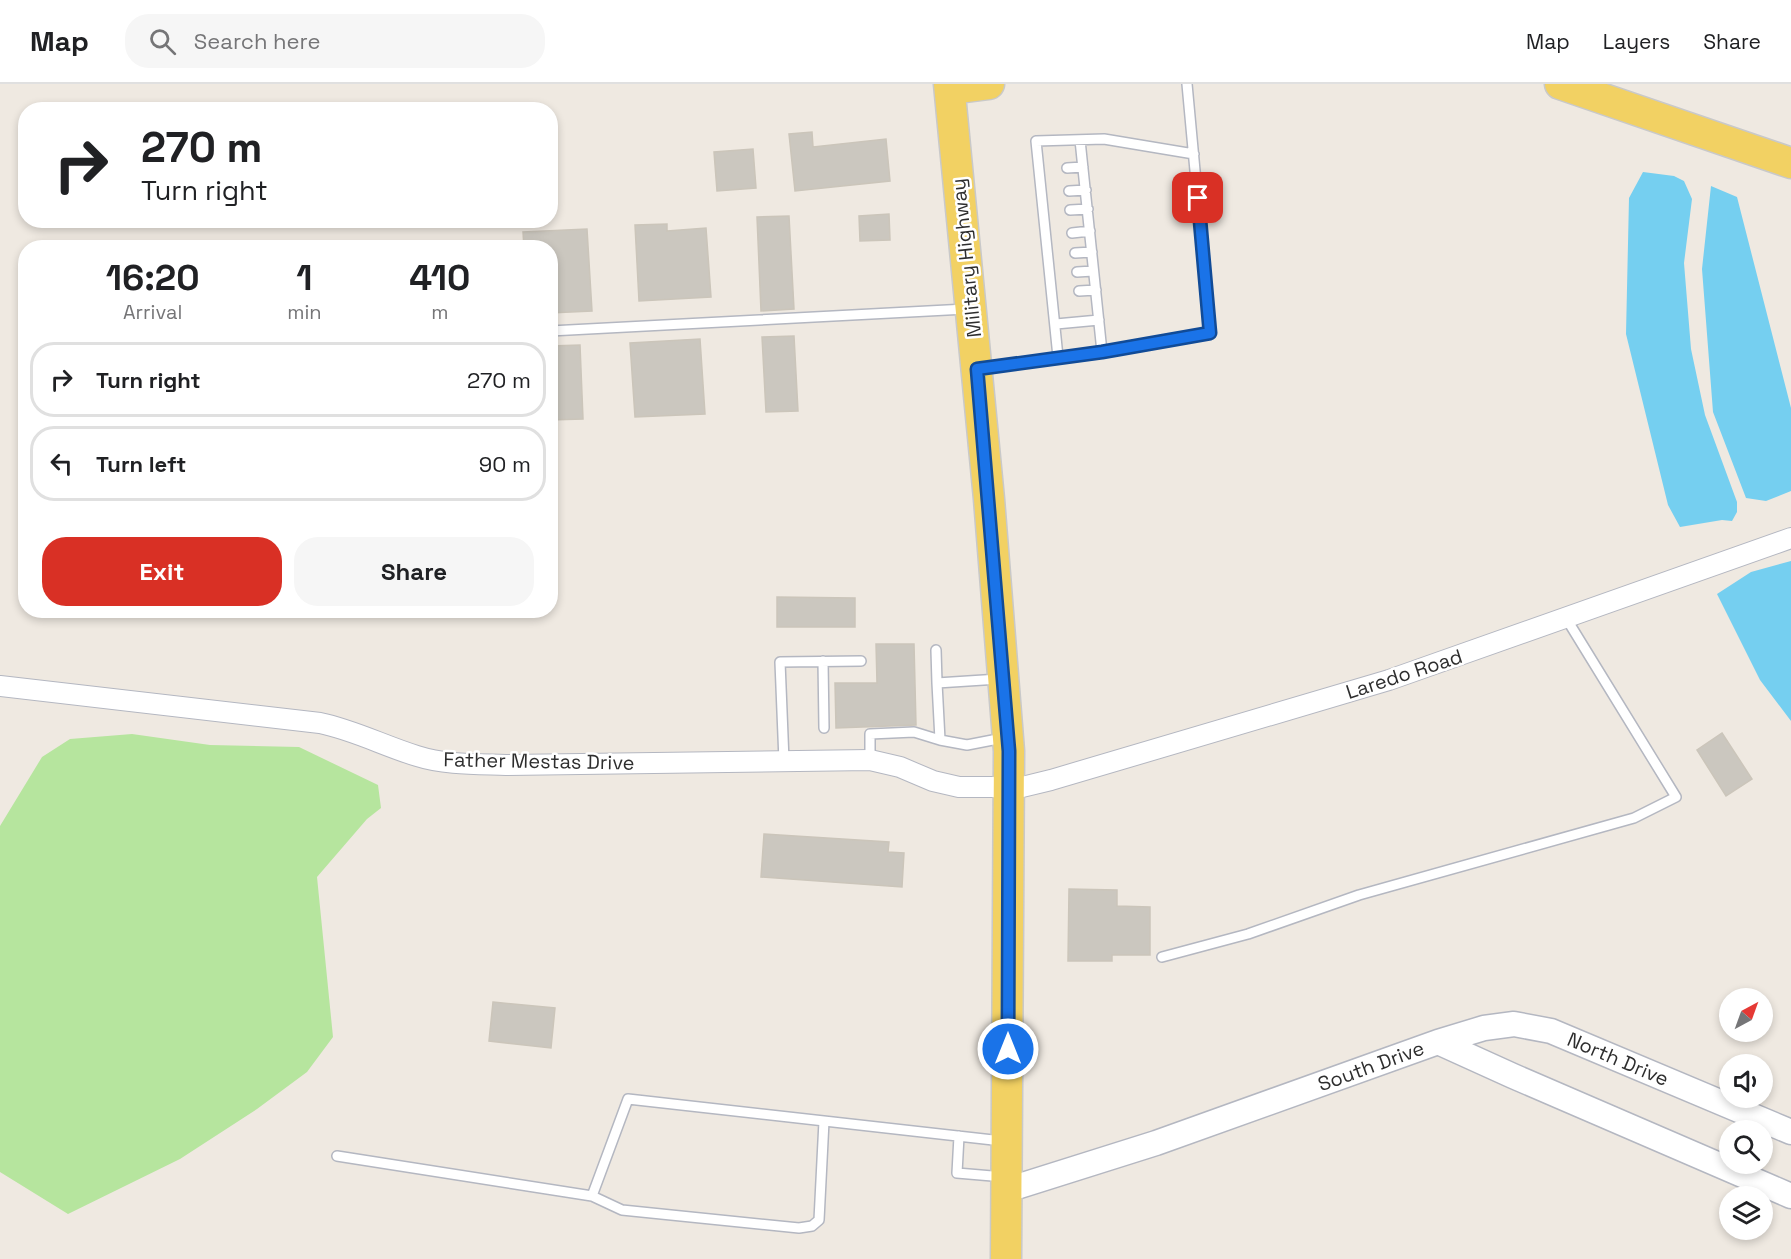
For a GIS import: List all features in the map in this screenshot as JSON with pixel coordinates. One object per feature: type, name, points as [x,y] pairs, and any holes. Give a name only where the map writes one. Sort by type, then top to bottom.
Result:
[{"type":"main road","points":[[949,87],[989,84]]},
{"type":"main road","points":[[1560,84],[1791,163]]},
{"type":"main road","name":"Military Highway","points":[[949,87],[977,369],[1005,678],[1008,737],[1010,790],[1006,1259]]},
{"type":"street","name":"Laredo Road","points":[[1010,790],[1051,780],[1389,680],[1791,538]]},
{"type":"street","name":"Father Mestas Drive","points":[[0,686],[320,723],[347,728],[420,757],[447,762],[506,765],[870,760],[900,767],[933,781],[959,788],[993,787],[1010,790]]},
{"type":"street","name":"North Drive","points":[[1438,1042],[1484,1028],[1514,1024],[1551,1031],[1791,1132]]},
{"type":"street","name":"South Drive","points":[[1007,1184],[1156,1143],[1438,1042],[1791,1196]]},
{"type":"lane","points":[[977,369],[1102,352],[1210,333],[1187,84]]},
{"type":"lane","points":[[1058,357],[1057,293],[1047,193],[1044,170],[1036,141],[1104,139],[1194,154]]},
{"type":"lane","points":[[1080,140],[1102,352]]},
{"type":"lane","points":[[1066,168],[1083,166]]},
{"type":"lane","points":[[1069,192],[1086,190]]},
{"type":"lane","points":[[1070,210],[1088,209]]},
{"type":"lane","points":[[1072,233],[1090,231]]},
{"type":"lane","points":[[1075,253],[1092,252]]},
{"type":"lane","points":[[1077,272],[1094,271]]},
{"type":"lane","points":[[1079,291],[1096,290]]},
{"type":"lane","points":[[558,331],[971,309]]},
{"type":"lane","points":[[1056,324],[1099,320]]},
{"type":"lane","points":[[1162,957],[1248,934],[1359,895],[1634,818],[1676,797],[1566,618]]},
{"type":"lane","points":[[936,650],[940,740]]},
{"type":"lane","points":[[824,661],[824,728]]},
{"type":"lane","points":[[784,761],[780,662],[861,661]]},
{"type":"lane","points":[[937,683],[1005,678]]},
{"type":"lane","points":[[870,760],[870,734],[914,732],[967,745],[1008,737]]},
{"type":"lane","points":[[592,1196],[628,1099],[1007,1141]]},
{"type":"lane","points":[[337,1156],[592,1196],[622,1210],[799,1228],[812,1226],[819,1220],[824,1121]]},
{"type":"lane","points":[[959,1136],[957,1173],[1007,1184]]},
{"type":"green space","points":[[132,734],[210,745],[299,747],[378,785],[381,808],[367,819],[317,877],[333,1037],[307,1072],[257,1109],[180,1159],[68,1214],[0,1172],[0,826],[42,757],[70,739]]},
{"type":"water","points":[[1643,172],[1674,176],[1684,181],[1692,199],[1684,263],[1691,349],[1705,415],[1737,502],[1737,512],[1732,521],[1722,520],[1680,527],[1668,505],[1626,334],[1629,198]]},
{"type":"water","points":[[1711,186],[1737,197],[1791,408],[1791,491],[1766,501],[1746,498],[1713,412],[1702,269]]},
{"type":"water","points":[[1791,561],[1791,721],[1760,680],[1717,594],[1751,572]]},
{"type":"building","points":[[812,132],[813,147],[886,139],[890,181],[795,191],[789,134]]},
{"type":"building","points":[[753,149],[756,188],[717,191],[714,152]]},
{"type":"building","points":[[889,214],[890,240],[860,241],[859,216]]},
{"type":"building","points":[[789,216],[794,309],[761,311],[757,217]]},
{"type":"building","points":[[667,224],[667,231],[706,228],[711,297],[639,301],[635,225]]},
{"type":"building","points":[[587,229],[592,311],[558,313],[558,240],[524,240],[523,232]]},
{"type":"building","points":[[794,336],[798,411],[766,412],[762,337]]},
{"type":"building","points":[[700,339],[705,414],[635,417],[630,343]]},
{"type":"building","points":[[580,345],[583,419],[558,420],[558,346]]},
{"type":"building","points":[[777,597],[855,598],[855,627],[777,627]]},
{"type":"building","points":[[876,644],[914,644],[916,725],[836,728],[835,683],[877,683]]},
{"type":"building","points":[[1722,733],[1752,779],[1726,796],[1697,750]]},
{"type":"building","points":[[764,834],[889,842],[888,852],[904,853],[902,887],[761,877]]},
{"type":"building","points":[[1069,889],[1117,890],[1117,906],[1150,907],[1150,955],[1112,955],[1112,961],[1068,961]]},
{"type":"building","points":[[493,1002],[555,1008],[551,1048],[489,1041]]},
{"type":"route","points":[[1008,1049],[1009,751],[1003,656],[977,369],[1102,352],[1210,333],[1198,198]]}]
